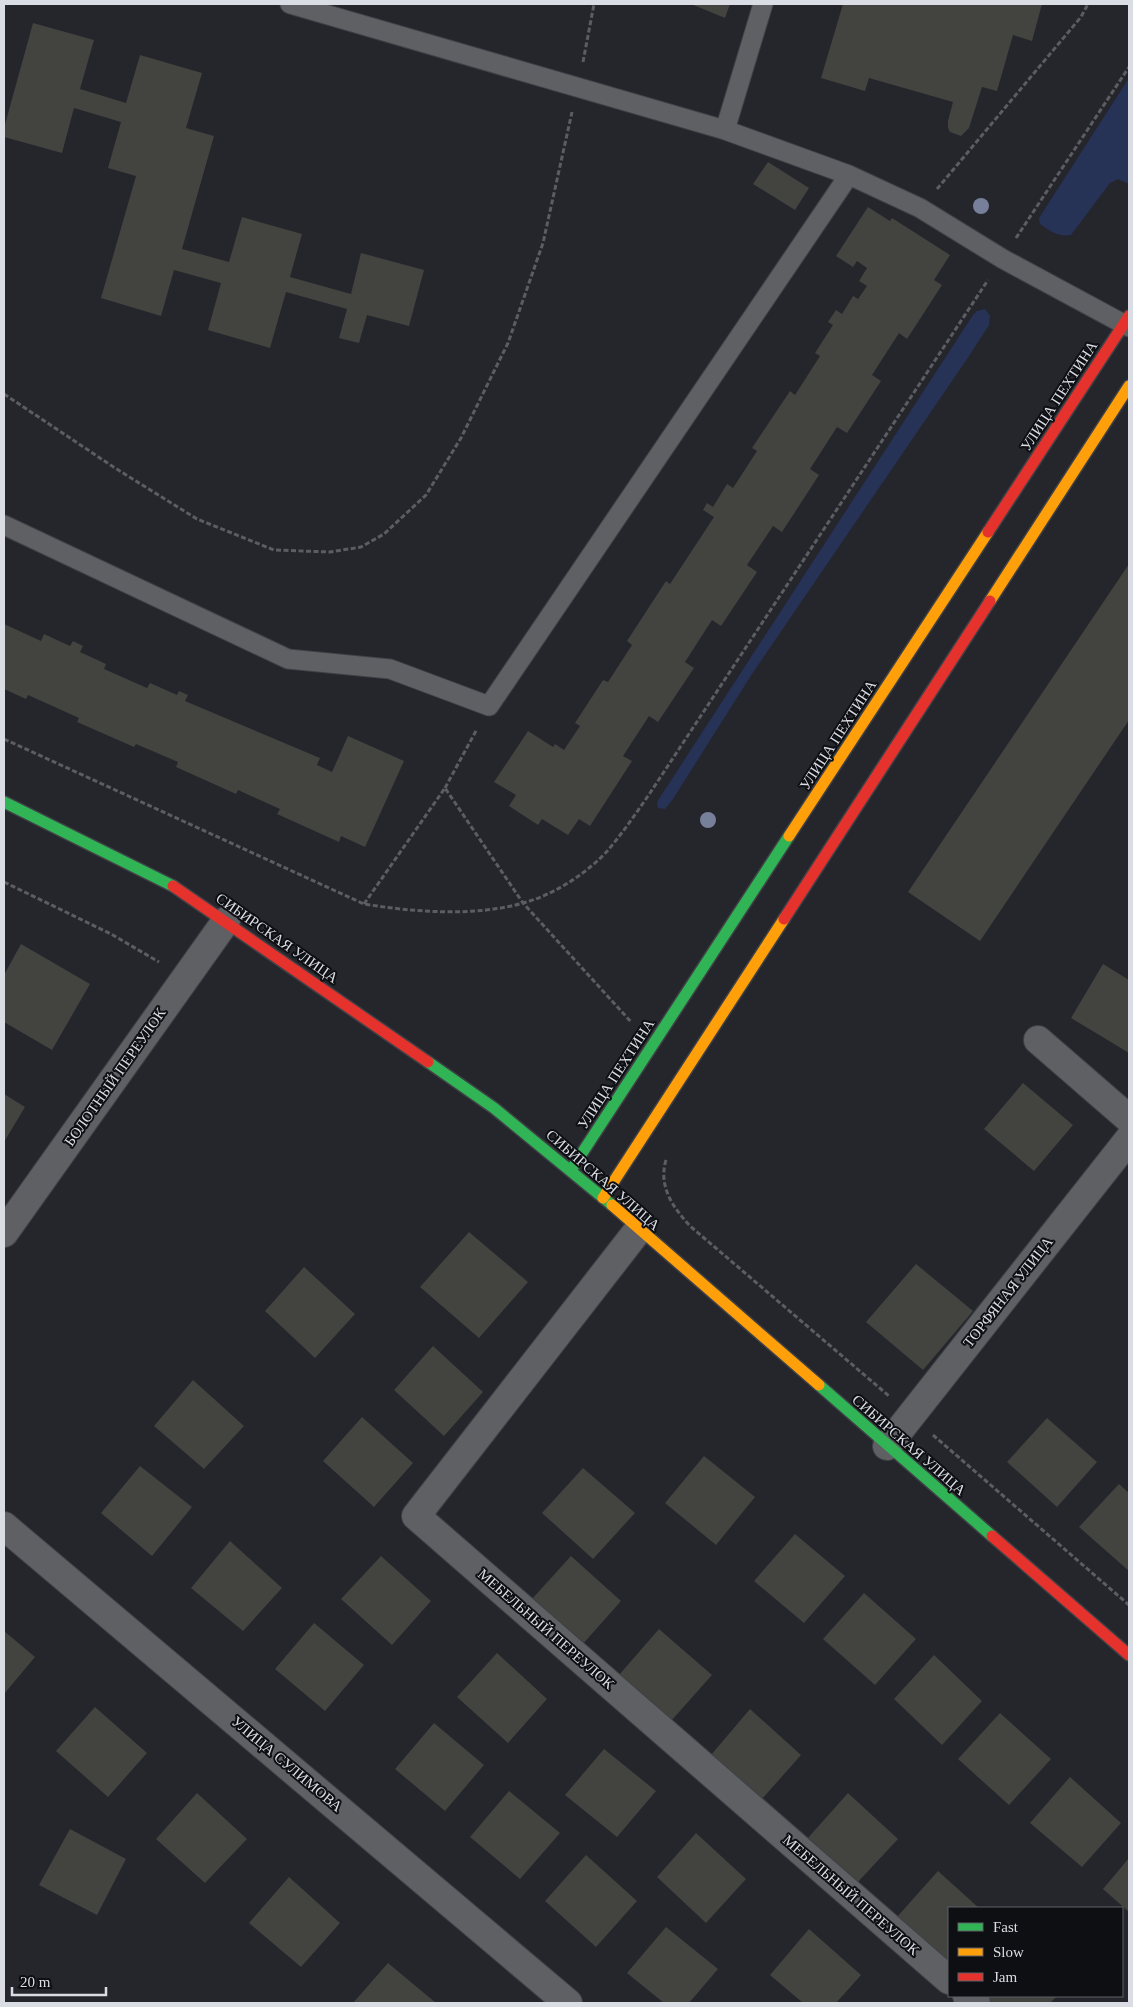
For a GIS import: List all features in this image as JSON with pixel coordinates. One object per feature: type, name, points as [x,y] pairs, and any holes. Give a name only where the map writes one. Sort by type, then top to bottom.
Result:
[{"type":"street","name":"УЛИЦА ПЕХТИНА","points":[[571,1170],[1128,322]]},
{"type":"street","points":[[603,1198],[1129,386]]},
{"type":"street","name":"СИБИРСКАЯ УЛИЦА","points":[[4,802],[164,880],[226,921],[494,1108],[571,1170],[1129,1656]]},
{"type":"street","name":"БОЛОТНЫЙ ПЕРЕУЛОК","points":[[4,1233],[226,921]]},
{"type":"street","points":[[1038,1040],[1128,1119]]},
{"type":"street","name":"ТОРФЯНАЯ УЛИЦА","points":[[887,1446],[911,1416],[1128,1119]]},
{"type":"street","name":"МЕБЕЛЬНЫЙ ПЕРЕУЛОК","points":[[639,1229],[416,1516],[948,1979]]},
{"type":"street","name":"УЛИЦА СУЛИМОВА","points":[[4,1526],[568,2003]]},
{"type":"lane","points":[[290,4],[725,130],[849,175],[920,208],[1003,258],[1128,322]]},
{"type":"lane","points":[[725,130],[763,4]]},
{"type":"lane","points":[[4,525],[288,659],[390,669],[489,706],[849,175]]},
{"type":"path","points":[[4,394],[115,468],[197,519],[274,550],[330,552],[361,547],[384,534],[426,495],[461,438],[508,343],[544,243],[594,4]]},
{"type":"path","points":[[920,208],[1081,17],[1088,4]]},
{"type":"path","points":[[4,739],[364,904],[400,910],[456,911],[487,909],[523,903],[552,892],[574,879],[609,849],[650,793],[1129,67]]},
{"type":"path","points":[[364,904],[445,788],[489,706]]},
{"type":"path","points":[[445,788],[523,903],[652,1046]]},
{"type":"path","points":[[4,882],[112,934],[186,977]]},
{"type":"path","points":[[668,1152],[664,1167],[666,1187],[672,1205],[690,1226],[1129,1605]]},
{"type":"shaded area","points":[[1129,78],[1129,184],[1118,179],[1110,183],[1071,235],[1054,233],[1040,224],[1039,218]]},
{"type":"shaded area","points":[[985,309],[990,316],[989,325],[969,356],[752,674],[673,799],[665,809],[658,808],[657,802],[973,315],[977,311]]},
{"type":"building","points":[[691,4],[730,4],[725,18]]},
{"type":"building","points":[[843,4],[1042,4],[1032,41],[1013,35],[997,91],[982,87],[969,128],[961,136],[950,132],[948,128],[953,102],[869,78],[865,91],[821,78]]},
{"type":"building","points":[[33,23],[94,40],[80,89],[126,103],[140,55],[202,73],[186,128],[214,136],[182,249],[229,262],[242,217],[302,234],[290,277],[351,294],[361,253],[424,270],[409,326],[367,315],[359,343],[339,338],[347,309],[286,292],[270,348],[208,330],[221,283],[174,270],[161,316],[101,298],[136,176],[108,168],[121,122],[74,108],[62,153],[4,137],[4,128]]},
{"type":"building","points":[[768,162],[809,188],[795,210],[753,184]]},
{"type":"building","points":[[868,207],[890,221],[892,218],[950,255],[934,280],[942,285],[907,339],[899,333],[872,375],[881,381],[847,433],[837,427],[810,469],[819,475],[782,532],[773,526],[747,565],[757,572],[721,626],[712,620],[685,662],[694,668],[658,722],[649,716],[623,756],[632,761],[590,826],[579,819],[568,835],[542,819],[538,825],[509,806],[516,795],[494,782],[528,731],[553,747],[555,744],[564,750],[580,726],[575,723],[603,680],[608,682],[632,645],[627,641],[666,581],[670,584],[714,517],[703,510],[707,503],[713,507],[727,484],[733,488],[757,451],[752,448],[790,391],[795,395],[820,356],[815,353],[833,325],[828,322],[836,310],[842,314],[853,296],[858,299],[867,286],[859,281],[867,268],[857,261],[853,267],[836,256]]},
{"type":"building","points":[[1129,564],[1129,720],[980,941],[908,892]]},
{"type":"building","points":[[4,624],[41,641],[44,634],[70,646],[73,641],[83,646],[80,652],[106,664],[104,669],[147,688],[150,683],[177,695],[179,691],[188,695],[185,701],[320,758],[317,765],[332,772],[348,736],[404,761],[365,847],[341,836],[339,842],[277,814],[280,809],[238,790],[236,794],[176,767],[178,762],[136,744],[134,747],[77,722],[79,718],[28,695],[26,699],[4,689]]},
{"type":"building","points":[[21,944],[90,984],[52,1050],[4,1022],[4,975]]},
{"type":"building","points":[[1103,964],[1129,980],[1129,1053],[1071,1018]]},
{"type":"building","points":[[1023,1083],[1073,1125],[1034,1171],[984,1129]]},
{"type":"building","points":[[4,1094],[25,1107],[4,1142]]},
{"type":"building","points":[[469,1232],[528,1282],[479,1338],[420,1287]]},
{"type":"building","points":[[916,1264],[973,1311],[923,1370],[866,1322]]},
{"type":"building","points":[[304,1267],[355,1314],[315,1358],[265,1311]]},
{"type":"building","points":[[433,1346],[483,1392],[444,1436],[394,1390]]},
{"type":"building","points":[[193,1380],[244,1426],[204,1469],[154,1426]]},
{"type":"building","points":[[362,1417],[413,1463],[374,1507],[323,1461]]},
{"type":"building","points":[[1047,1418],[1097,1462],[1057,1507],[1007,1462]]},
{"type":"building","points":[[704,1456],[755,1497],[716,1545],[665,1503]]},
{"type":"building","points":[[140,1466],[192,1507],[152,1556],[101,1513]]},
{"type":"building","points":[[583,1468],[635,1513],[593,1559],[542,1513]]},
{"type":"building","points":[[1119,1484],[1129,1493],[1129,1571],[1079,1527]]},
{"type":"building","points":[[795,1534],[845,1576],[804,1623],[754,1581]]},
{"type":"building","points":[[230,1541],[282,1588],[243,1631],[191,1588]]},
{"type":"building","points":[[381,1556],[431,1601],[392,1645],[341,1599]]},
{"type":"building","points":[[571,1556],[621,1601],[582,1645],[532,1599]]},
{"type":"building","points":[[864,1593],[916,1639],[875,1685],[823,1639]]},
{"type":"building","points":[[314,1623],[364,1665],[325,1711],[275,1669]]},
{"type":"building","points":[[659,1629],[712,1675],[671,1721],[619,1675]]},
{"type":"building","points":[[4,1631],[35,1657],[4,1694]]},
{"type":"building","points":[[497,1653],[547,1699],[508,1743],[457,1697]]},
{"type":"building","points":[[934,1655],[982,1701],[942,1745],[894,1699]]},
{"type":"building","points":[[95,1707],[147,1753],[108,1797],[56,1751]]},
{"type":"building","points":[[750,1709],[801,1755],[762,1799],[711,1755]]},
{"type":"building","points":[[1000,1713],[1051,1759],[1009,1805],[958,1759]]},
{"type":"building","points":[[434,1723],[484,1765],[445,1811],[395,1769]]},
{"type":"building","points":[[604,1749],[656,1791],[617,1837],[565,1795]]},
{"type":"building","points":[[1070,1777],[1121,1823],[1082,1867],[1030,1823]]},
{"type":"building","points":[[509,1791],[560,1833],[520,1879],[470,1837]]},
{"type":"building","points":[[197,1793],[247,1839],[205,1883],[156,1839]]},
{"type":"building","points":[[848,1793],[898,1839],[857,1883],[807,1839]]},
{"type":"building","points":[[70,1829],[126,1859],[97,1915],[39,1885]]},
{"type":"building","points":[[696,1833],[746,1879],[706,1923],[657,1877]]},
{"type":"building","points":[[586,1855],[637,1901],[596,1947],[545,1901]]},
{"type":"building","points":[[1129,1858],[1129,1912],[1103,1889]]},
{"type":"building","points":[[938,1871],[978,1907],[948,1907],[948,1963],[897,1917]]},
{"type":"building","points":[[289,1877],[340,1923],[301,1967],[249,1923]]},
{"type":"building","points":[[666,1927],[718,1969],[689,2003],[664,2003],[627,1973]]},
{"type":"building","points":[[809,1929],[861,1975],[836,2003],[803,2003],[770,1975]]},
{"type":"building","points":[[388,1963],[436,2003],[353,2003]]},
{"type":"building","points":[[983,1997],[1056,1997],[1050,2003],[991,2003]]},
{"type":"traffic: fast","points":[[4,802],[173,886]]},
{"type":"traffic: fast","points":[[571,1170],[789,836]]},
{"type":"traffic: fast","points":[[428,1062],[494,1108],[612,1205]]},
{"type":"traffic: fast","points":[[819,1385],[992,1536]]},
{"type":"traffic: slow","points":[[990,601],[1129,386]]},
{"type":"traffic: slow","points":[[789,836],[988,532]]},
{"type":"traffic: slow","points":[[603,1198],[784,919]]},
{"type":"traffic: slow","points":[[612,1205],[819,1385]]},
{"type":"traffic: jam","points":[[988,532],[1129,316]]},
{"type":"traffic: jam","points":[[784,919],[990,601]]},
{"type":"traffic: jam","points":[[173,886],[428,1062]]},
{"type":"traffic: jam","points":[[992,1536],[1129,1655]]}]
